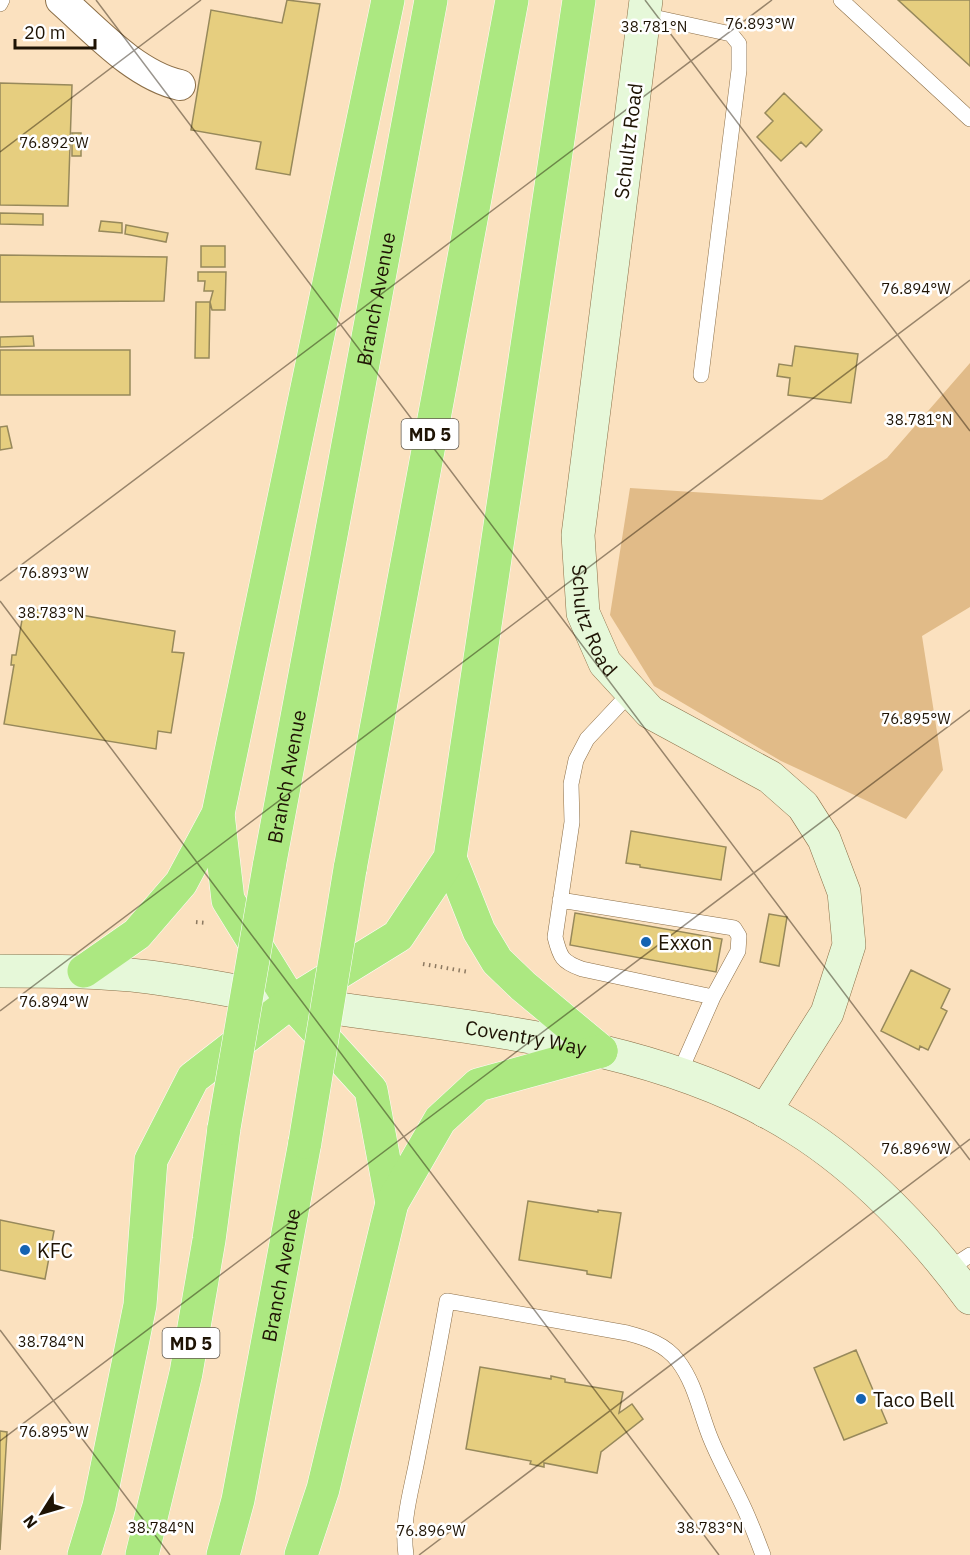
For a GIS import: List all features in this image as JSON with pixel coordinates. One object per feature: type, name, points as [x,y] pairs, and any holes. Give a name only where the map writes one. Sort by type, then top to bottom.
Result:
[{"type":"highway","points":[[84,971],[137,934],[181,883],[218,814],[388,0]]},
{"type":"highway","name":"Branch Avenue","points":[[142,1555],[186,1373],[209,1240],[224,1128],[269,867],[430,0]]},
{"type":"highway","name":"Branch Avenue","points":[[224,1555],[238,1500],[305,1142],[350,869],[512,0]]},
{"type":"highway","points":[[84,1555],[99,1506],[140,1305],[151,1160],[194,1078],[291,1002],[398,936],[450,858],[579,0]]},
{"type":"highway","points":[[218,814],[228,900],[291,1002],[371,1090],[392,1203]]},
{"type":"highway","points":[[450,858],[479,931],[497,961],[522,986],[601,1051]]},
{"type":"highway","points":[[301,1555],[323,1489],[392,1203],[440,1120],[478,1085],[601,1051]]},
{"type":"street","points":[[61,0],[115,48],[146,71],[164,81],[180,85]]},
{"type":"street","name":"Schultz Road","points":[[645,7],[578,535],[583,613],[604,663],[650,712],[770,777],[803,806],[824,840],[844,892],[849,945],[826,1012],[765,1111]]},
{"type":"street","name":"Coventry Way","points":[[0,971],[84,971],[150,977],[291,1002],[492,1031],[601,1051],[644,1062],[727,1093],[796,1128],[848,1168],[915,1232],[959,1262],[970,1298]]},
{"type":"lane","points":[[0,4],[2,0]]},
{"type":"lane","points":[[841,0],[970,119]]},
{"type":"lane","points":[[645,7],[731,34],[739,44],[739,70],[701,375]]},
{"type":"lane","points":[[632,692],[587,740],[576,760],[571,784],[572,822],[555,937],[560,955],[568,964],[713,997]]},
{"type":"lane","points":[[560,900],[734,928],[739,936],[738,951],[713,997],[679,1074]]},
{"type":"lane","points":[[406,1555],[405,1513],[447,1301],[627,1333],[651,1340],[664,1347],[679,1361],[697,1396],[717,1456],[743,1507],[763,1555]]},
{"type":"path","points":[[423,964],[475,974]]},
{"type":"shaded area","points":[[970,363],[970,607],[922,636],[943,770],[906,819],[781,761],[654,686],[610,615],[630,488],[822,500],[887,458]]},
{"type":"building","points":[[287,0],[320,4],[290,175],[256,169],[261,142],[191,130],[211,10],[282,23]]},
{"type":"building","points":[[898,0],[970,0],[970,66]]},
{"type":"building","points":[[0,83],[72,85],[68,206],[0,205]]},
{"type":"building","points":[[784,93],[822,130],[806,147],[801,142],[781,161],[757,137],[773,121],[765,113]]},
{"type":"building","points":[[72,133],[81,133],[81,156],[72,156]]},
{"type":"building","points":[[0,213],[43,214],[43,225],[0,224]]},
{"type":"building","points":[[101,221],[122,223],[122,233],[99,231]]},
{"type":"building","points":[[126,225],[168,233],[166,242],[125,234]]},
{"type":"building","points":[[201,246],[225,246],[225,267],[201,267]]},
{"type":"building","points":[[0,255],[167,257],[164,301],[0,302]]},
{"type":"building","points":[[198,272],[226,272],[225,310],[212,310],[210,302],[213,291],[204,291],[205,281],[198,281]]},
{"type":"building","points":[[196,302],[210,302],[209,358],[195,358]]},
{"type":"building","points":[[33,336],[34,346],[0,347],[0,337]]},
{"type":"building","points":[[795,346],[858,354],[851,403],[788,395],[790,378],[777,376],[779,364],[792,366]]},
{"type":"building","points":[[0,350],[130,350],[130,395],[0,395]]},
{"type":"building","points":[[7,426],[12,448],[0,450],[0,427]]},
{"type":"building","points":[[24,608],[63,614],[63,612],[175,631],[172,652],[184,653],[171,733],[158,731],[156,749],[4,724],[14,665],[11,665],[12,655],[16,655]]},
{"type":"building","points":[[631,831],[726,847],[721,880],[626,863]]},
{"type":"building","name":"Exxon","points":[[575,913],[722,939],[716,972],[570,945]]},
{"type":"building","points":[[769,914],[787,917],[779,966],[760,962]]},
{"type":"building","points":[[911,970],[950,989],[941,1008],[947,1011],[928,1050],[920,1046],[919,1050],[881,1031]]},
{"type":"building","points":[[528,1201],[598,1212],[598,1210],[621,1213],[611,1278],[587,1274],[587,1271],[519,1260]]},
{"type":"building","name":"KFC","points":[[0,1220],[54,1231],[45,1279],[0,1270]]},
{"type":"building","points":[[856,1350],[887,1423],[844,1440],[814,1368]]},
{"type":"building","points":[[480,1367],[551,1379],[551,1376],[565,1379],[565,1382],[623,1392],[619,1413],[632,1404],[643,1419],[601,1452],[597,1473],[544,1463],[544,1467],[530,1464],[531,1461],[466,1449]]},
{"type":"building","points":[[0,1431],[7,1432],[0,1550]]},
{"type":"place","name":"Exxon","points":[[646,942]]},
{"type":"place","name":"KFC","points":[[25,1250]]},
{"type":"place","name":"Taco Bell","points":[[861,1399]]}]
